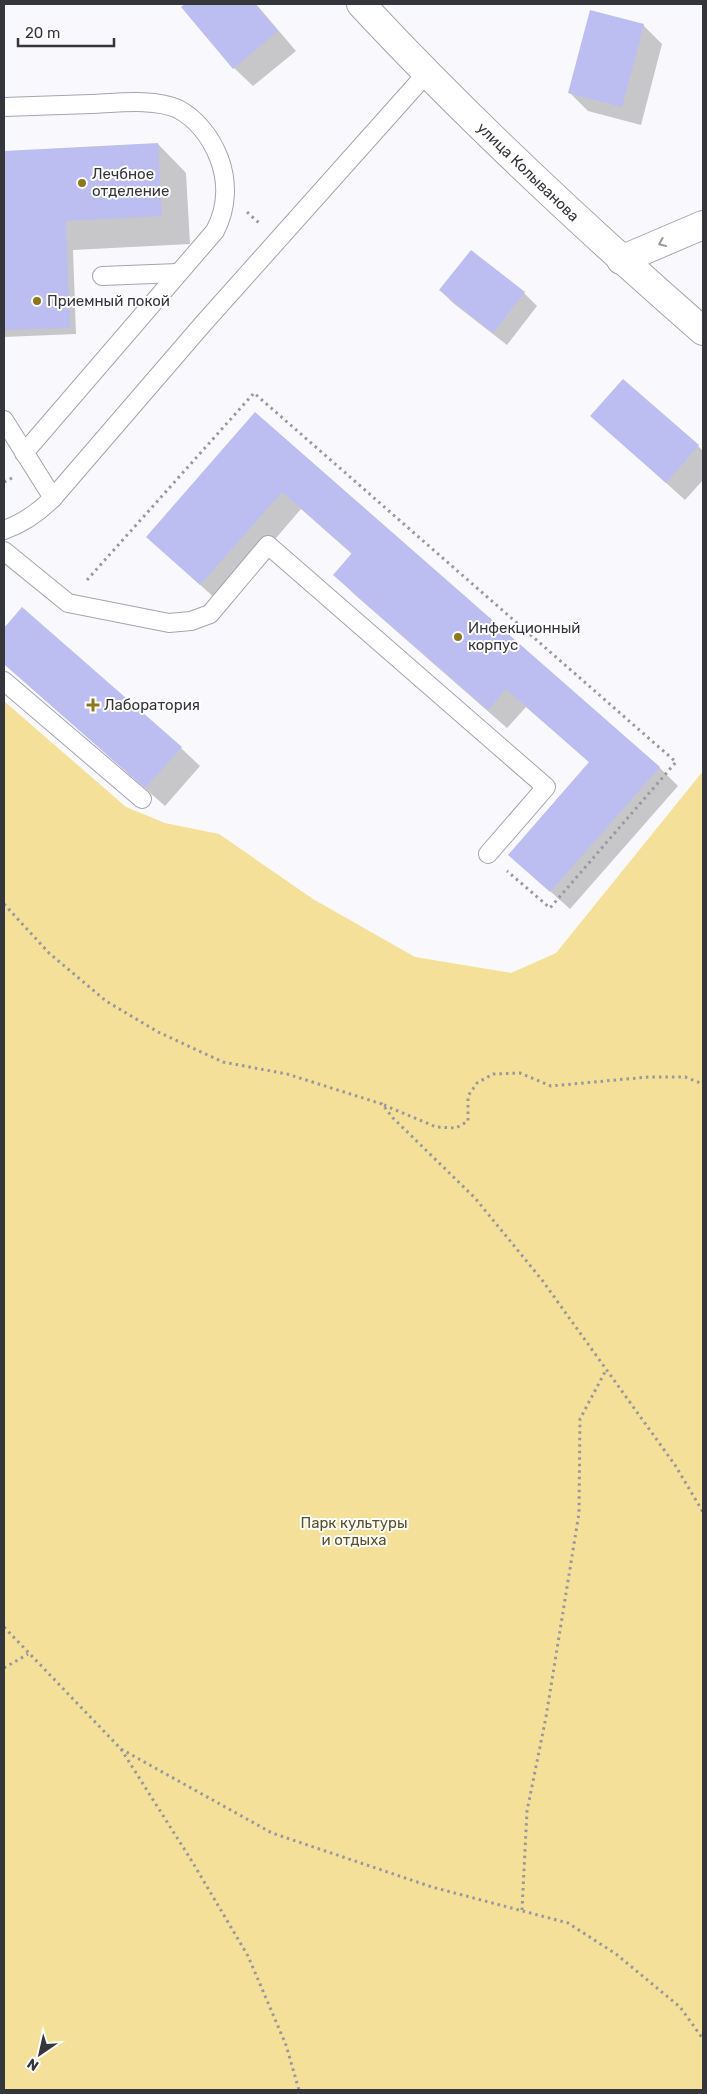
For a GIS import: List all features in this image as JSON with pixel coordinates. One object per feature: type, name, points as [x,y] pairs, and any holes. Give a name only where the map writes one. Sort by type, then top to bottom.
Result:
[{"type":"street","name":"улица Колыванова","points":[[361,4],[426,74],[523,169],[621,260],[703,331]]},
{"type":"street","points":[[621,260],[703,225]]},
{"type":"lane","points":[[4,530],[20,524],[39,512],[53,498],[202,324],[426,74]]},
{"type":"lane","points":[[4,107],[145,102],[178,109],[201,127],[216,150],[223,170],[226,193],[222,218],[215,231],[24,453]]},
{"type":"lane","points":[[102,276],[178,273]]},
{"type":"lane","points":[[4,420],[53,498]]},
{"type":"lane","points":[[4,551],[68,603],[169,623],[191,621],[210,614],[268,545],[546,787],[488,854]]},
{"type":"lane","points":[[4,681],[142,799]]},
{"type":"path","points":[[68,603],[254,393],[676,762],[550,908],[488,854]]},
{"type":"path","points":[[4,904],[49,953],[106,1001],[158,1032],[223,1062],[287,1074],[382,1104],[436,1127],[456,1128],[468,1121],[468,1096],[477,1083],[494,1074],[520,1073],[552,1086],[648,1077],[685,1078],[703,1084]]},
{"type":"path","points":[[382,1104],[392,1118],[475,1198],[542,1280],[674,1465],[703,1512]]},
{"type":"path","points":[[522,1910],[527,1811],[546,1717],[579,1513],[580,1419],[606,1370]]},
{"type":"path","points":[[4,1627],[121,1749],[193,1863],[248,1956],[286,2044],[300,2090]]},
{"type":"path","points":[[4,1668],[28,1654]]},
{"type":"path","points":[[121,1749],[272,1833],[432,1887],[568,1923],[616,1954],[680,2007],[703,2039]]},
{"type":"green space","name":"Парк культуры и отдыха","points":[[4,701],[126,807],[165,823],[219,834],[313,899],[415,957],[511,973],[556,953],[703,771],[703,2090],[4,2090]]},
{"type":"building","points":[[185,4],[255,4],[278,31],[233,69],[181,7]]},
{"type":"building","points":[[590,10],[644,24],[622,107],[568,93]]},
{"type":"building","name":"Лечбное отделение","points":[[158,143],[162,216],[66,221],[70,328],[4,330],[4,151]]},
{"type":"building","points":[[471,250],[525,292],[493,333],[439,290]]},
{"type":"building","points":[[623,379],[699,445],[666,483],[590,416]]},
{"type":"building","name":"Инфекционный корпус","points":[[255,412],[660,767],[550,892],[508,855],[589,762],[506,689],[488,710],[333,575],[352,553],[282,492],[200,585],[146,537]]},
{"type":"building","name":"Лаборатория","points":[[22,607],[182,747],[145,788],[4,664],[4,628]]},
{"type":"place","name":"Лечбное отделение","points":[[82,183]]},
{"type":"place","name":"Приемный покой","points":[[37,301]]},
{"type":"place","name":"Инфекционный корпус","points":[[458,637]]},
{"type":"place","name":"Лаборатория","points":[[93,705]]}]
